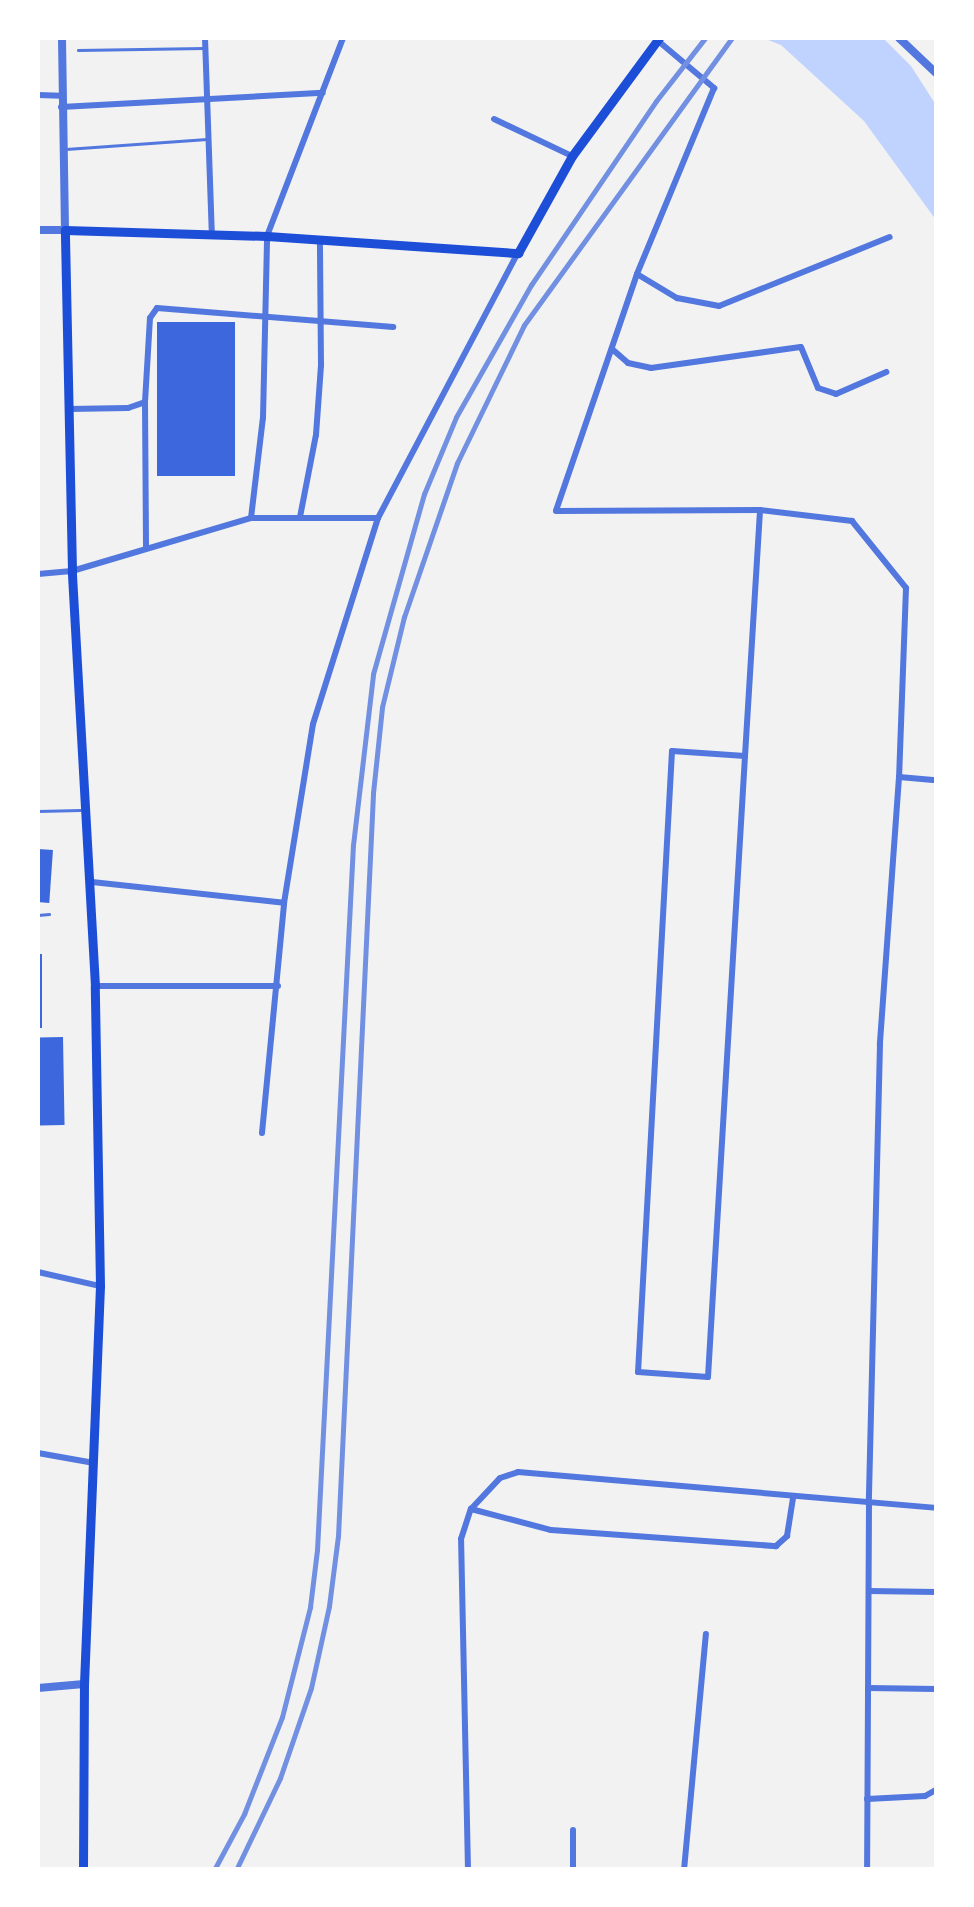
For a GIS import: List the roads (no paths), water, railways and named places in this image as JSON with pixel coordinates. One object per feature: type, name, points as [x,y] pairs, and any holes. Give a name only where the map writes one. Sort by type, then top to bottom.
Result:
[{"type":"main road","points":[[83,1870],[84,1684],[100,1286],[92,882],[72,571],[65,230],[267,236],[518,253],[572,156],[658,39]]},
{"type":"street","points":[[38,230],[65,230],[62,38]]},
{"type":"street","points":[[206,38],[212,236]]},
{"type":"street","points":[[252,518],[264,418],[267,236],[343,38]]},
{"type":"street","points":[[899,38],[936,73]]},
{"type":"street","points":[[658,39],[714,88],[637,274],[556,512],[760,510],[852,521],[906,588],[899,778],[880,1044],[869,1504],[866,1870]]},
{"type":"street","points":[[61,106],[323,93]]},
{"type":"street","points":[[38,95],[62,96]]},
{"type":"street","points":[[494,119],[572,156]]},
{"type":"street","points":[[637,274],[677,298],[719,306],[890,238]]},
{"type":"street","points":[[300,516],[316,435],[320,240]]},
{"type":"street","points":[[262,1133],[284,903],[314,724],[378,518],[518,253]]},
{"type":"street","points":[[146,546],[145,402],[153,311],[163,307],[393,328]]},
{"type":"street","points":[[612,349],[628,363],[651,368],[801,347],[818,388],[836,394],[886,372]]},
{"type":"street","points":[[69,408],[128,408],[145,402]]},
{"type":"street","points":[[745,756],[672,751],[638,1372],[708,1377],[760,510]]},
{"type":"street","points":[[38,574],[72,571],[146,546],[252,518],[378,518]]},
{"type":"street","points":[[899,778],[936,780]]},
{"type":"street","points":[[92,882],[284,903]]},
{"type":"street","points":[[95,986],[278,986]]},
{"type":"street","points":[[38,1272],[100,1286]]},
{"type":"street","points":[[38,1452],[95,1463]]},
{"type":"street","points":[[468,1870],[461,1539],[470,1508],[494,1482],[518,1472],[936,1508]]},
{"type":"street","points":[[470,1508],[551,1530],[776,1546],[787,1536],[794,1498]]},
{"type":"street","points":[[868,1591],[936,1592]]},
{"type":"street","points":[[684,1870],[706,1634]]},
{"type":"street","points":[[38,1688],[84,1684]]},
{"type":"street","points":[[868,1688],[936,1690]]},
{"type":"street","points":[[867,1798],[926,1796],[936,1790]]},
{"type":"street","points":[[572,1830],[573,1870]]},
{"type":"lane","points":[[78,50],[206,48]]},
{"type":"lane","points":[[63,149],[209,138]]},
{"type":"lane","points":[[38,811],[86,810]]},
{"type":"lane","points":[[38,915],[49,914]]},
{"type":"water","points":[[763,38],[883,38],[911,66],[936,105],[936,220],[864,121],[781,45]]},
{"type":"railway","points":[[214,1870],[244,1814],[282,1717],[310,1607],[317,1550],[353,845],[373,674],[424,494],[456,417],[531,285],[656,101],[705,38]]},
{"type":"railway","points":[[236,1870],[280,1778],[311,1688],[329,1606],[338,1536],[373,793],[382,707],[404,617],[457,463],[524,325],[732,38]]}]
